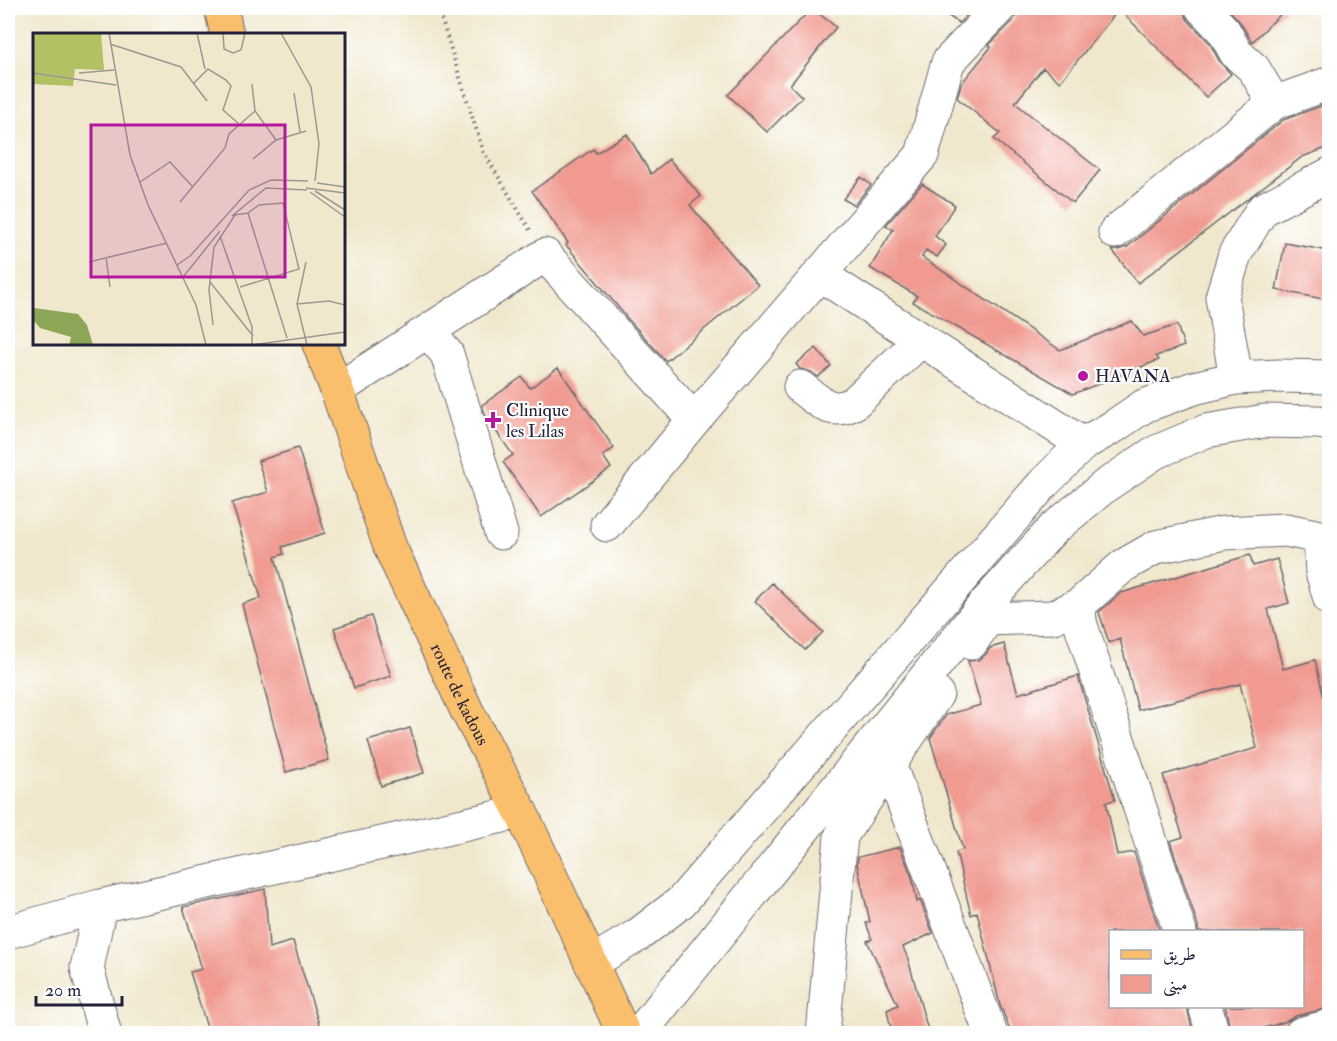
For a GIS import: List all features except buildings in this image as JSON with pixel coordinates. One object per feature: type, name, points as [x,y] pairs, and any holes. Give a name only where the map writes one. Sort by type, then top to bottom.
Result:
[{"type":"main road","points":[[221,8],[227,33]]},
{"type":"main road","name":"route de kadous","points":[[319,345],[390,547],[467,711],[521,812],[624,1034]]},
{"type":"street","points":[[607,525],[694,420],[922,155],[948,62],[999,8]]},
{"type":"street","points":[[1202,8],[1224,31],[1236,53],[1254,69],[1274,103]]},
{"type":"street","points":[[1114,232],[1274,103],[1329,83]]},
{"type":"street","points":[[1236,378],[1222,297],[1235,254],[1262,210],[1329,174]]},
{"type":"street","points":[[337,390],[545,255],[694,420]]},
{"type":"street","points":[[819,274],[1083,444]]},
{"type":"street","points":[[428,331],[447,354],[501,532]]},
{"type":"street","points":[[800,387],[826,407],[845,408],[854,403],[921,340]]},
{"type":"street","points":[[591,963],[638,935],[681,902],[1043,484],[1083,444],[1144,406],[1194,388],[1236,378],[1329,377]]},
{"type":"street","points":[[639,1034],[984,605],[1053,529],[1105,486],[1154,453],[1206,431],[1265,421],[1329,424]]},
{"type":"street","points":[[823,1034],[842,836],[987,619],[1053,617],[1079,605],[1123,566],[1156,547],[1224,533],[1286,530],[1320,537],[1322,572],[1329,599]]},
{"type":"street","points":[[1079,605],[1080,622],[1179,930]]},
{"type":"street","points":[[890,764],[991,1034]]},
{"type":"street","points":[[8,932],[100,906],[521,812]]},
{"type":"street","points":[[100,906],[87,968],[105,1034]]},
{"type":"street","points":[[1205,1008],[1213,1034]]},
{"type":"street","points":[[1301,1034],[1329,1026]]},
{"type":"path","points":[[438,8],[483,151],[545,255]]},
{"type":"place","name":"HAVANA","points":[[1083,376]]},
{"type":"place","name":"Clinique les Lilas","points":[[493,420]]}]
